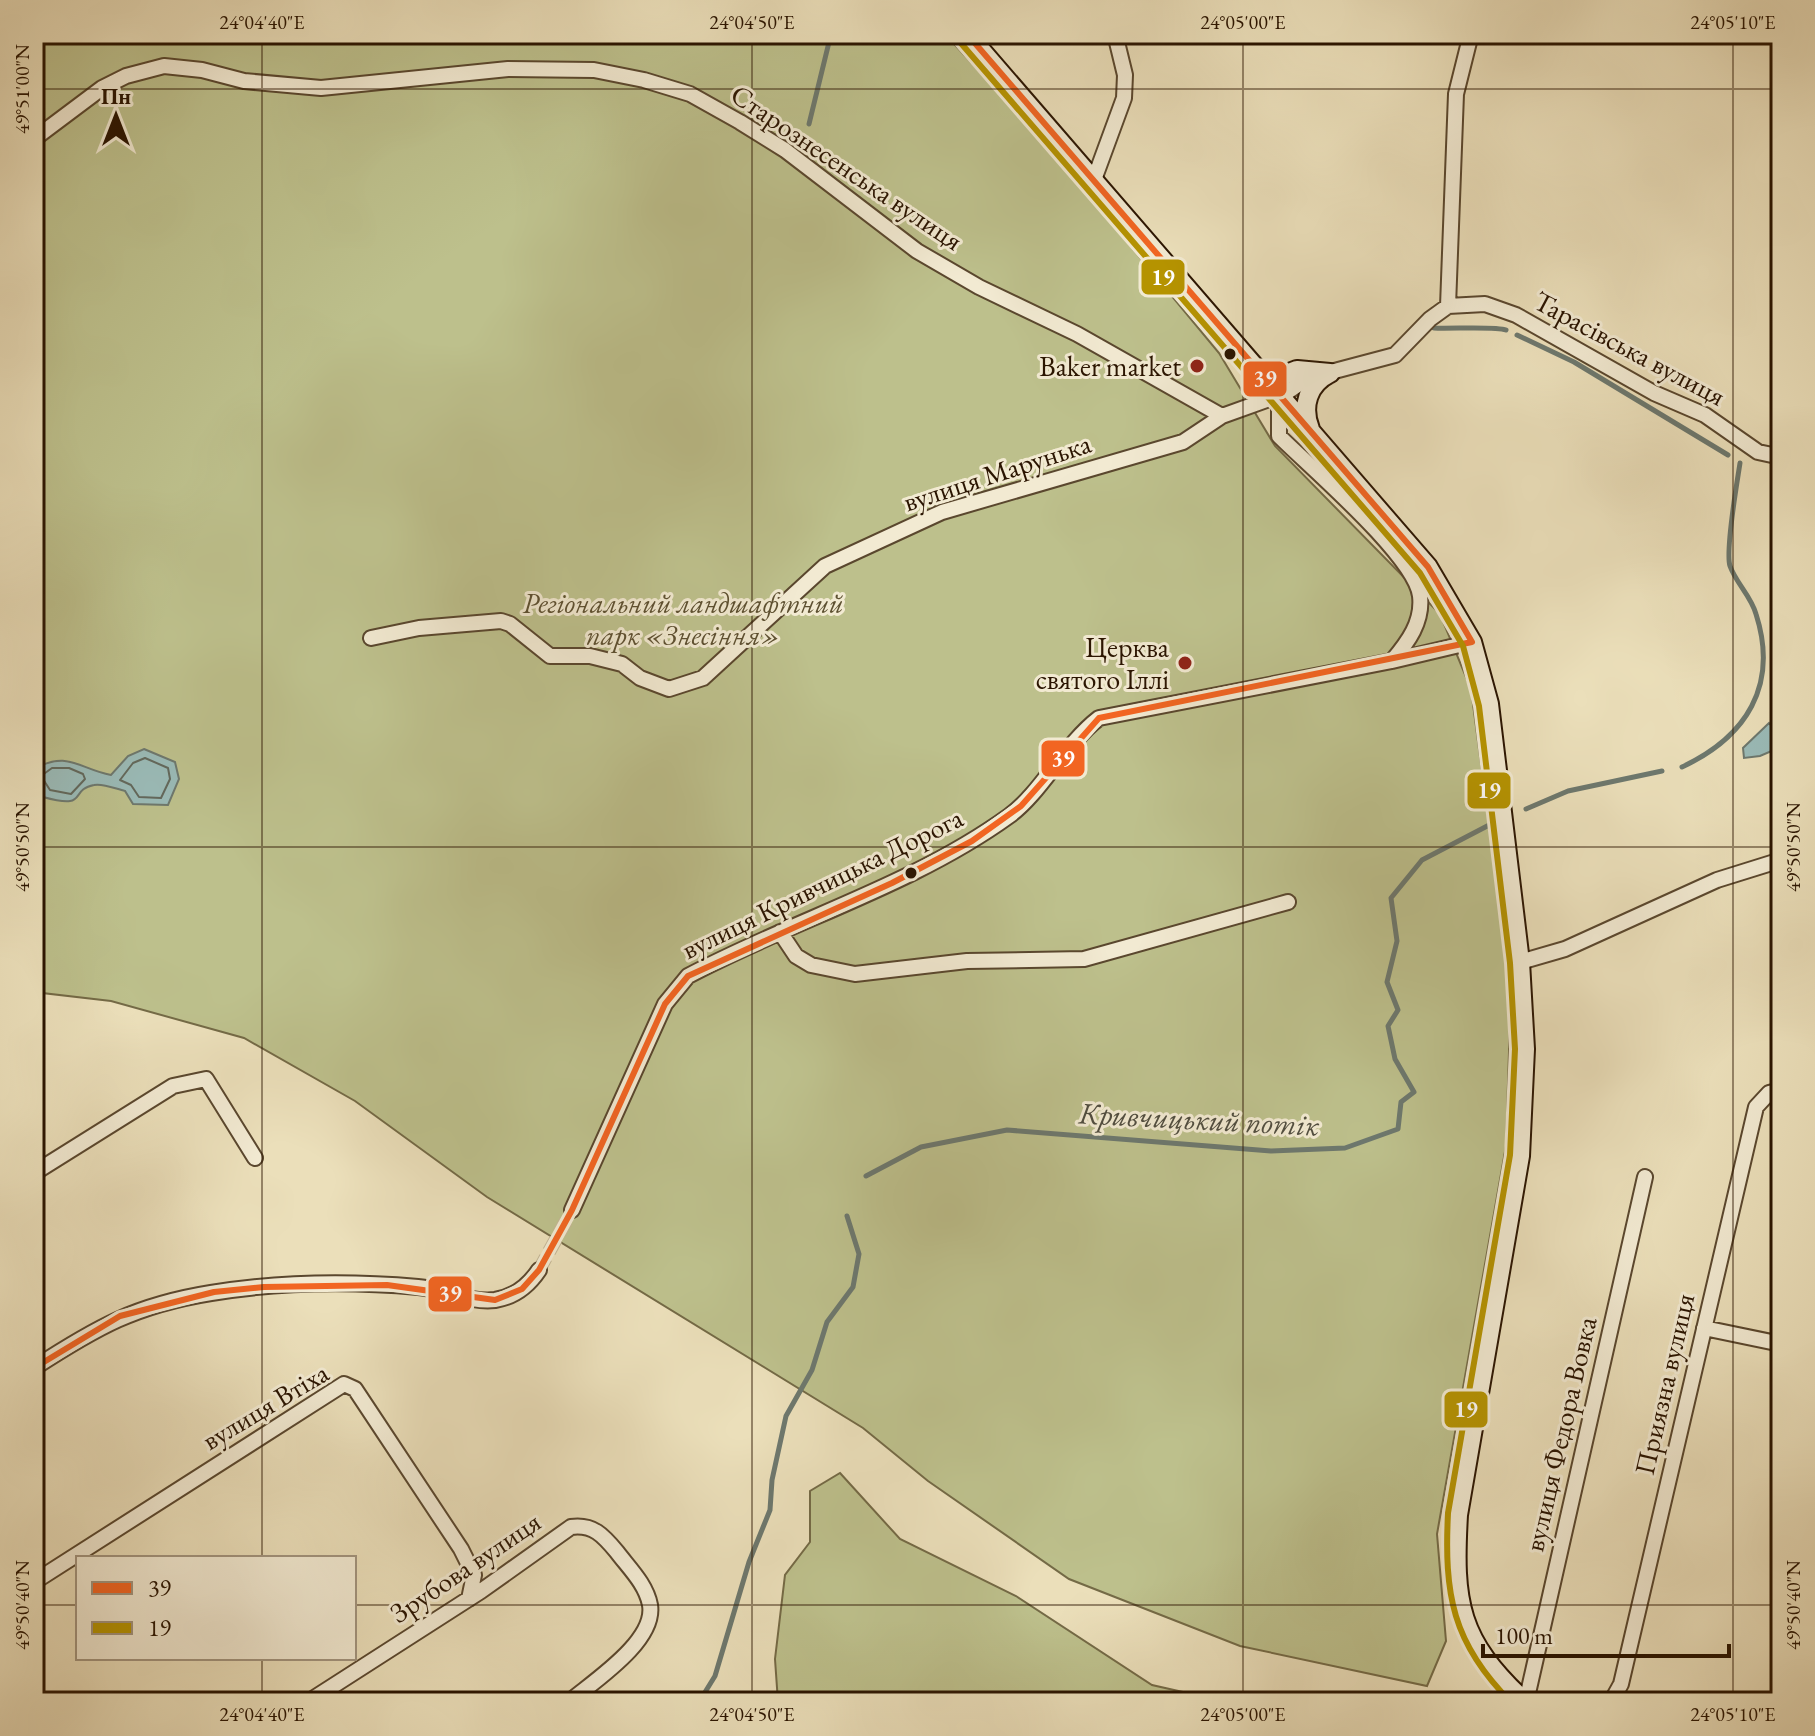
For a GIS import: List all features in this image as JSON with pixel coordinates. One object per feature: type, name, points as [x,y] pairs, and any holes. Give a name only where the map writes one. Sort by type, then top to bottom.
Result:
[{"type":"main road","points":[[967,34],[1095,177],[1428,567],[1472,642],[1489,704],[1520,962],[1525,1049],[1520,1156],[1458,1515],[1455,1563],[1458,1598],[1477,1650],[1499,1677],[1526,1702]]},
{"type":"main road","points":[[1256,368],[1274,379],[1297,370],[1330,373]]},
{"type":"main road","points":[[1311,432],[1305,417],[1307,401],[1317,380],[1330,373]]},
{"type":"street","points":[[1095,177],[1124,98],[1125,75],[1115,34]]},
{"type":"street","points":[[1222,416],[1279,395],[1308,378],[1395,355],[1430,319],[1448,306],[1456,94],[1471,34]]},
{"type":"street","name":"Старознесенська вулиця","points":[[34,139],[102,88],[126,76],[164,66],[202,70],[244,81],[321,88],[508,69],[594,70],[644,80],[690,94],[740,122],[785,150],[917,251],[979,287],[1077,334],[1222,416]]},
{"type":"street","name":"Тарасівська вулиця","points":[[1448,306],[1485,304],[1516,315],[1654,393],[1705,415],[1758,452],[1781,457]]},
{"type":"street","points":[[1279,395],[1279,436],[1396,552],[1417,584],[1420,598],[1412,638],[1392,661]]},
{"type":"street","name":"вулиця Марунька","points":[[371,638],[419,628],[501,621],[510,624],[550,656],[590,656],[622,664],[640,678],[669,689],[703,678],[825,566],[942,512],[1183,442],[1222,416]]},
{"type":"street","name":"вулиця Кривчицька Дорога","points":[[572,1210],[676,986],[706,967],[959,849],[1013,813],[1079,733],[1099,718],[1392,661],[1472,642]]},
{"type":"street","points":[[1520,962],[1565,949],[1717,880],[1781,860]]},
{"type":"street","points":[[780,932],[796,956],[811,965],[855,974],[967,961],[1084,959],[1288,902]]},
{"type":"street","points":[[34,1173],[173,1086],[206,1079],[255,1158]]},
{"type":"street","name":"Приязна вулиця","points":[[1611,1702],[1621,1684],[1756,1107],[1769,1093],[1781,1090]]},
{"type":"street","name":"вулиця Федора Вовка","points":[[1526,1702],[1645,1177]]},
{"type":"street","points":[[34,1368],[120,1316],[186,1298],[264,1287],[328,1284],[421,1287],[478,1300],[495,1300],[522,1289],[539,1270]]},
{"type":"street","points":[[1704,1328],[1781,1344]]},
{"type":"street","name":"вулиця Втіха","points":[[34,1582],[344,1384],[355,1389],[461,1549],[474,1575],[469,1599]]},
{"type":"street","name":"Зрубова вулиця","points":[[308,1702],[469,1599],[571,1527],[585,1525],[597,1530],[612,1546],[644,1588],[650,1620],[643,1637],[569,1702]]},
{"type":"street","points":[[1773,1702],[1781,1697]]},
{"type":"green space","name":"Регіональний ландшафтний парк «Знесіння»","points":[[34,34],[945,34],[1045,143],[1219,353],[1275,446],[1440,614],[1471,689],[1511,989],[1506,1146],[1437,1534],[1446,1641],[1427,1686],[1240,1646],[1069,1579],[928,1481],[863,1428],[487,1197],[355,1101],[244,1038],[111,1001],[34,992]]},
{"type":"green space","points":[[840,1473],[900,1539],[1016,1596],[1152,1685],[1227,1702],[778,1702],[775,1659],[785,1575],[810,1542],[810,1491]]},
{"type":"water","points":[[1769,723],[1781,738],[1781,747],[1760,756],[1744,758],[1743,748]]},
{"type":"water","points":[[144,749],[175,762],[179,779],[168,805],[133,804],[125,791],[101,785],[86,787],[73,800],[43,797],[34,769],[65,761],[111,775],[128,756]]},
{"type":"waterway","points":[[809,124],[831,34]]},
{"type":"waterway","name":"Кривчицький потік","points":[[1434,328],[1506,330]]},
{"type":"waterway","name":"Кривчицький потік","points":[[1517,335],[1574,362],[1728,455]]},
{"type":"waterway","name":"Кривчицький потік","points":[[1682,767],[1724,741],[1752,706],[1760,686],[1762,640],[1756,614],[1730,566],[1729,558],[1740,463]]},
{"type":"waterway","name":"Кривчицький потік","points":[[1526,809],[1568,791],[1662,771]]},
{"type":"waterway","name":"Кривчицький потік","points":[[866,1176],[921,1147],[1007,1130],[1271,1151],[1345,1148],[1398,1129],[1401,1102],[1414,1092],[1395,1059],[1388,1026],[1398,1010],[1387,982],[1397,941],[1391,898],[1422,860],[1493,823]]},
{"type":"waterway","name":"Кривчицький потік","points":[[699,1702],[715,1676],[749,1562],[770,1510],[772,1480],[786,1416],[812,1370],[827,1322],[853,1287],[859,1254],[847,1216]]},
{"type":"tunnel","points":[[539,1270],[572,1210]]},
{"type":"transit line","name":"39","points":[[967,34],[1428,567],[1472,642]]},
{"type":"transit line","name":"19","points":[[959,41],[1420,573],[1463,646],[1479,706],[1510,963],[1515,1049],[1510,1155],[1448,1513],[1448,1568],[1456,1616],[1464,1638],[1491,1680],[1511,1702]]},
{"type":"transit line","name":"39","points":[[34,1368],[120,1316],[214,1292],[264,1287],[387,1285],[495,1300],[522,1289],[539,1270],[572,1210],[665,1004],[688,976],[892,883],[972,841],[1021,806],[1099,718],[1472,642]]},
{"type":"place","name":"Baker market","points":[[1197,366]]},
{"type":"place","name":"Церква святого Іллі","points":[[1185,663]]}]
